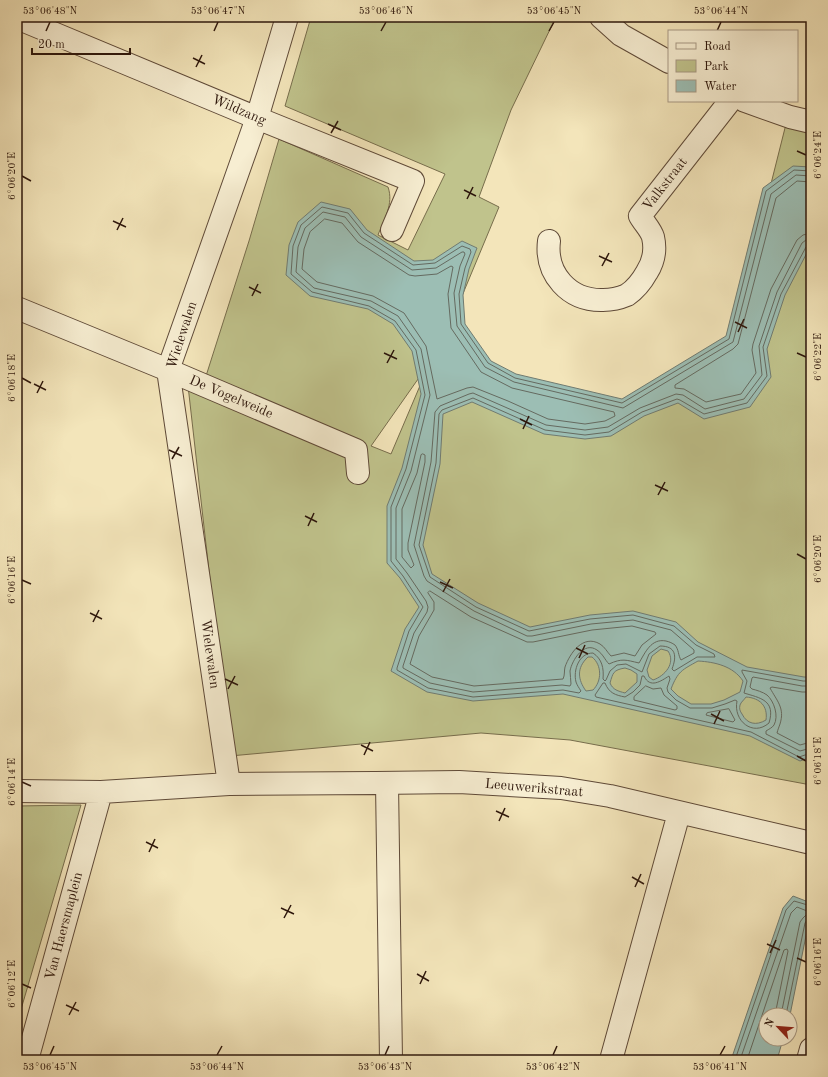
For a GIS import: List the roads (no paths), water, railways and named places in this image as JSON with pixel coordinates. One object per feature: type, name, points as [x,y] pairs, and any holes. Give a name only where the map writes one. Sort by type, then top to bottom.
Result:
[{"type":"street","name":"Wielewalen","points":[[229,784],[168,370],[257,118],[287,17]]},
{"type":"street","points":[[601,17],[621,35],[668,61]]},
{"type":"street","name":"Wildzang","points":[[17,18],[413,181],[392,230]]},
{"type":"street","name":"Valkstraat","points":[[549,241],[548,249],[550,263],[558,278],[567,290],[580,297],[595,300],[611,300],[626,295],[640,284],[651,266],[655,249],[652,235],[640,216],[729,102]]},
{"type":"street","points":[[748,102],[790,117],[811,122]]},
{"type":"street","name":"De Vogelweide","points":[[17,308],[356,450],[358,473]]},
{"type":"street","name":"Leeuwerikstraat","points":[[229,784],[459,782],[561,788],[610,796],[811,843]]},
{"type":"street","points":[[387,783],[391,1060]]},
{"type":"street","points":[[17,791],[101,792],[229,784]]},
{"type":"street","name":"Van Haersmaplein","points":[[27,1060],[101,792]]},
{"type":"street","points":[[611,1060],[679,813]]},
{"type":"street","points":[[808,1060],[811,1049]]},
{"type":"water","points":[[793,166],[811,167],[811,245],[785,295],[767,349],[771,377],[750,407],[704,419],[678,403],[644,416],[611,436],[585,439],[544,434],[472,402],[443,414],[440,464],[423,545],[432,574],[478,603],[530,627],[590,615],[633,611],[676,622],[698,642],[747,667],[811,677],[811,757],[800,761],[750,736],[563,694],[473,701],[427,692],[391,671],[405,629],[419,607],[400,578],[387,563],[387,506],[402,468],[421,394],[412,351],[393,324],[368,309],[310,296],[286,275],[289,245],[298,222],[321,202],[350,209],[367,230],[414,261],[433,260],[462,241],[477,248],[469,269],[463,295],[465,324],[491,361],[516,374],[622,399],[726,336],[763,188]],"holes":[[[661,649],[668,651],[671,660],[665,672],[653,680],[649,677],[647,670],[652,656]],[[588,657],[592,657],[598,664],[600,673],[598,682],[593,690],[586,691],[581,683],[580,670],[584,661]],[[698,661],[711,662],[729,668],[743,681],[740,692],[724,700],[711,704],[691,704],[678,696],[671,689],[678,675]],[[625,668],[637,674],[637,682],[625,693],[614,689],[610,683],[614,672]],[[746,697],[759,701],[766,711],[766,720],[759,723],[749,722],[741,713],[740,704]]]},
{"type":"water","points":[[793,896],[811,903],[811,911],[792,1007],[758,1007],[758,1047],[781,1047],[777,1060],[731,1060],[783,908]]}]
